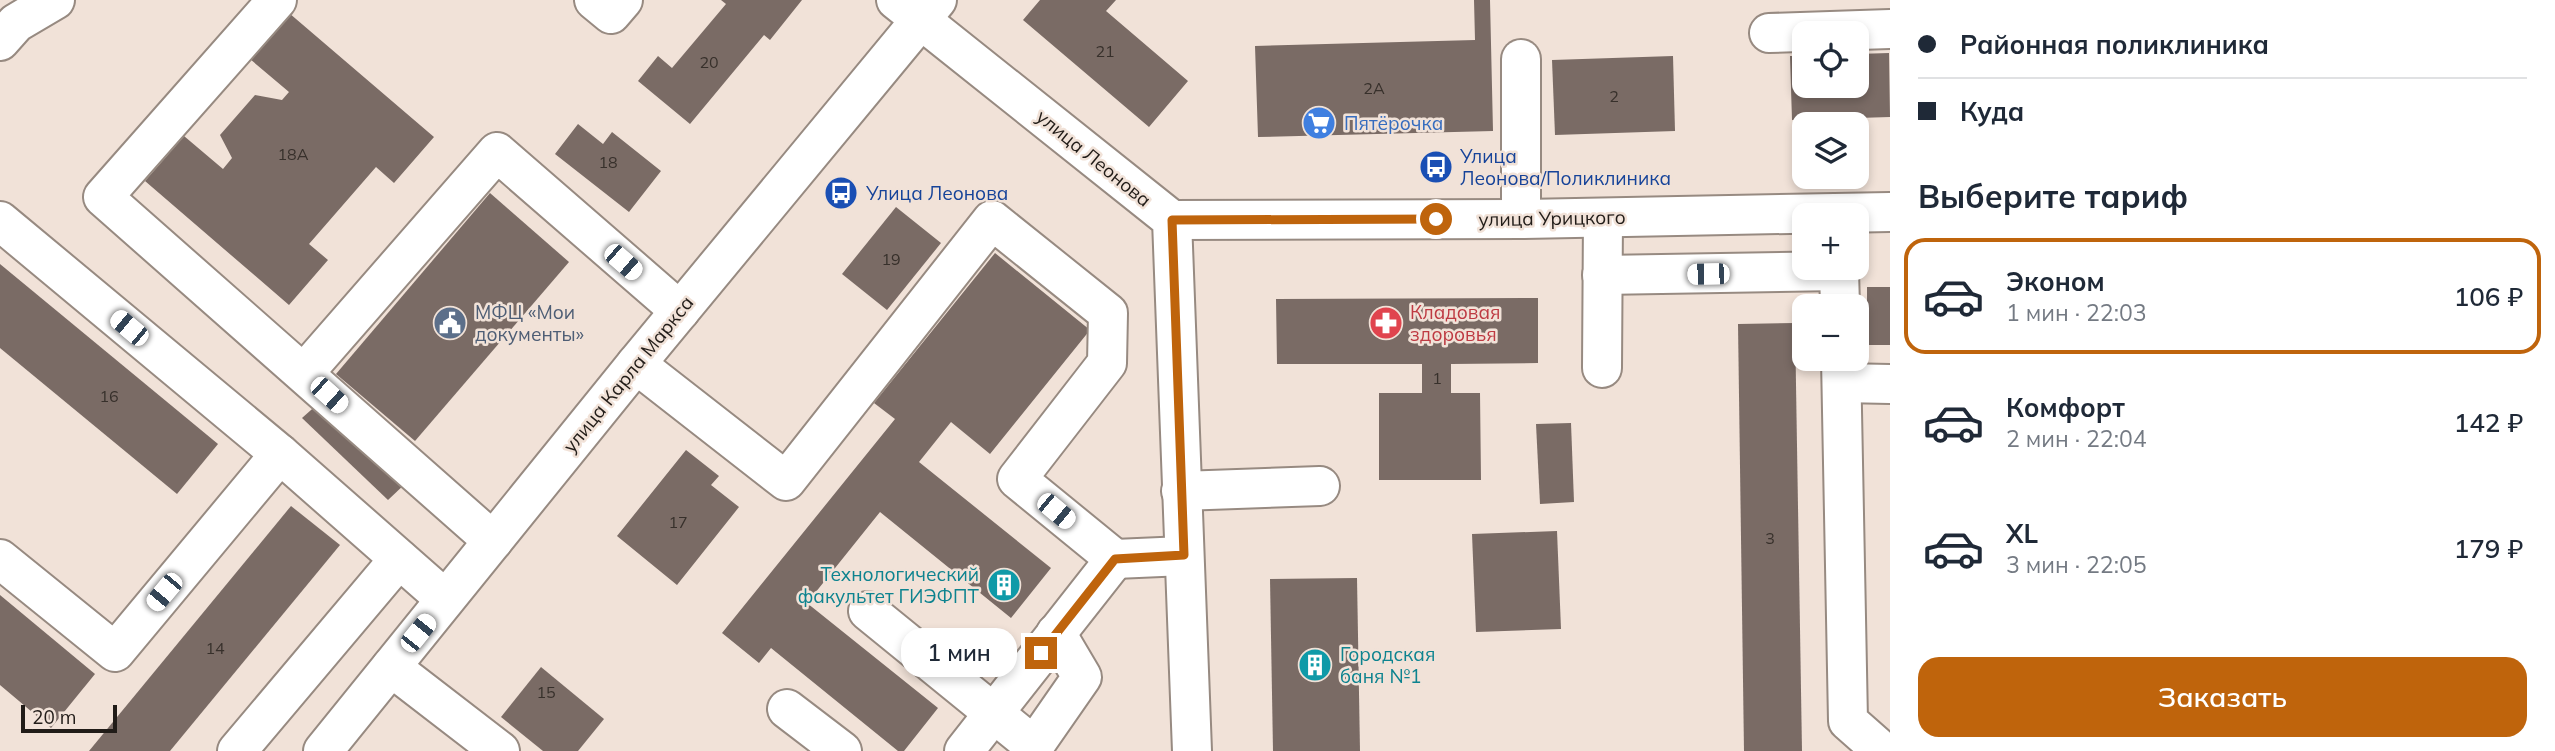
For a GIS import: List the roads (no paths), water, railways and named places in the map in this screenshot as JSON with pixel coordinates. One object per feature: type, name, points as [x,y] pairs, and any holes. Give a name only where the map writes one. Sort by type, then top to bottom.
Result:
[{"type":"street","points":[[0,41],[16,23],[55,0]]},
{"type":"street","points":[[277,0],[103,197],[493,541]]},
{"type":"street","points":[[594,0],[611,14],[623,0]]},
{"type":"street","name":"улица Леонова","points":[[918,7],[1172,220]]},
{"type":"street","name":"улица Карла Маркса","points":[[323,751],[680,311],[918,7]]},
{"type":"street","points":[[1769,33],[1890,29]]},
{"type":"street","points":[[1521,59],[1521,219]]},
{"type":"street","points":[[304,373],[497,152],[680,311]]},
{"type":"street","points":[[1602,368],[1603,218]]},
{"type":"street","name":"улица Урицкого","points":[[1172,220],[1603,218],[1792,243]]},
{"type":"street","points":[[636,364],[786,481],[992,220],[1108,313],[1107,363],[1017,479],[1115,559],[1184,555]]},
{"type":"street","points":[[1172,220],[1192,751]]},
{"type":"street","points":[[0,221],[280,454],[445,599]]},
{"type":"street","points":[[1602,275],[1792,258]]},
{"type":"street","points":[[1885,750],[1848,720],[1841,371],[1890,384]]},
{"type":"street","points":[[0,559],[114,652],[280,454]]},
{"type":"street","points":[[1181,491],[1320,486]]},
{"type":"street","points":[[237,751],[399,559]]},
{"type":"street","points":[[964,751],[1115,559]]},
{"type":"street","points":[[869,611],[1034,746],[1082,677],[1056,633]]},
{"type":"street","points":[[391,667],[500,751]]},
{"type":"street","points":[[787,709],[842,751]]},
{"type":"place","name":"Пятёрочка","points":[[1319,123]]},
{"type":"place","name":"Улица Леонова/Поликлиника","points":[[1436,167]]},
{"type":"place","name":"Улица Леонова","points":[[841,193]]},
{"type":"place","name":"МФЦ «Мои документы»","points":[[450,323]]},
{"type":"place","name":"Кладовая здоровья","points":[[1386,323]]},
{"type":"place","name":"Технологический факультет ГИЭФПТ","points":[[1004,585]]},
{"type":"place","name":"Городская баня №1","points":[[1315,665]]}]
